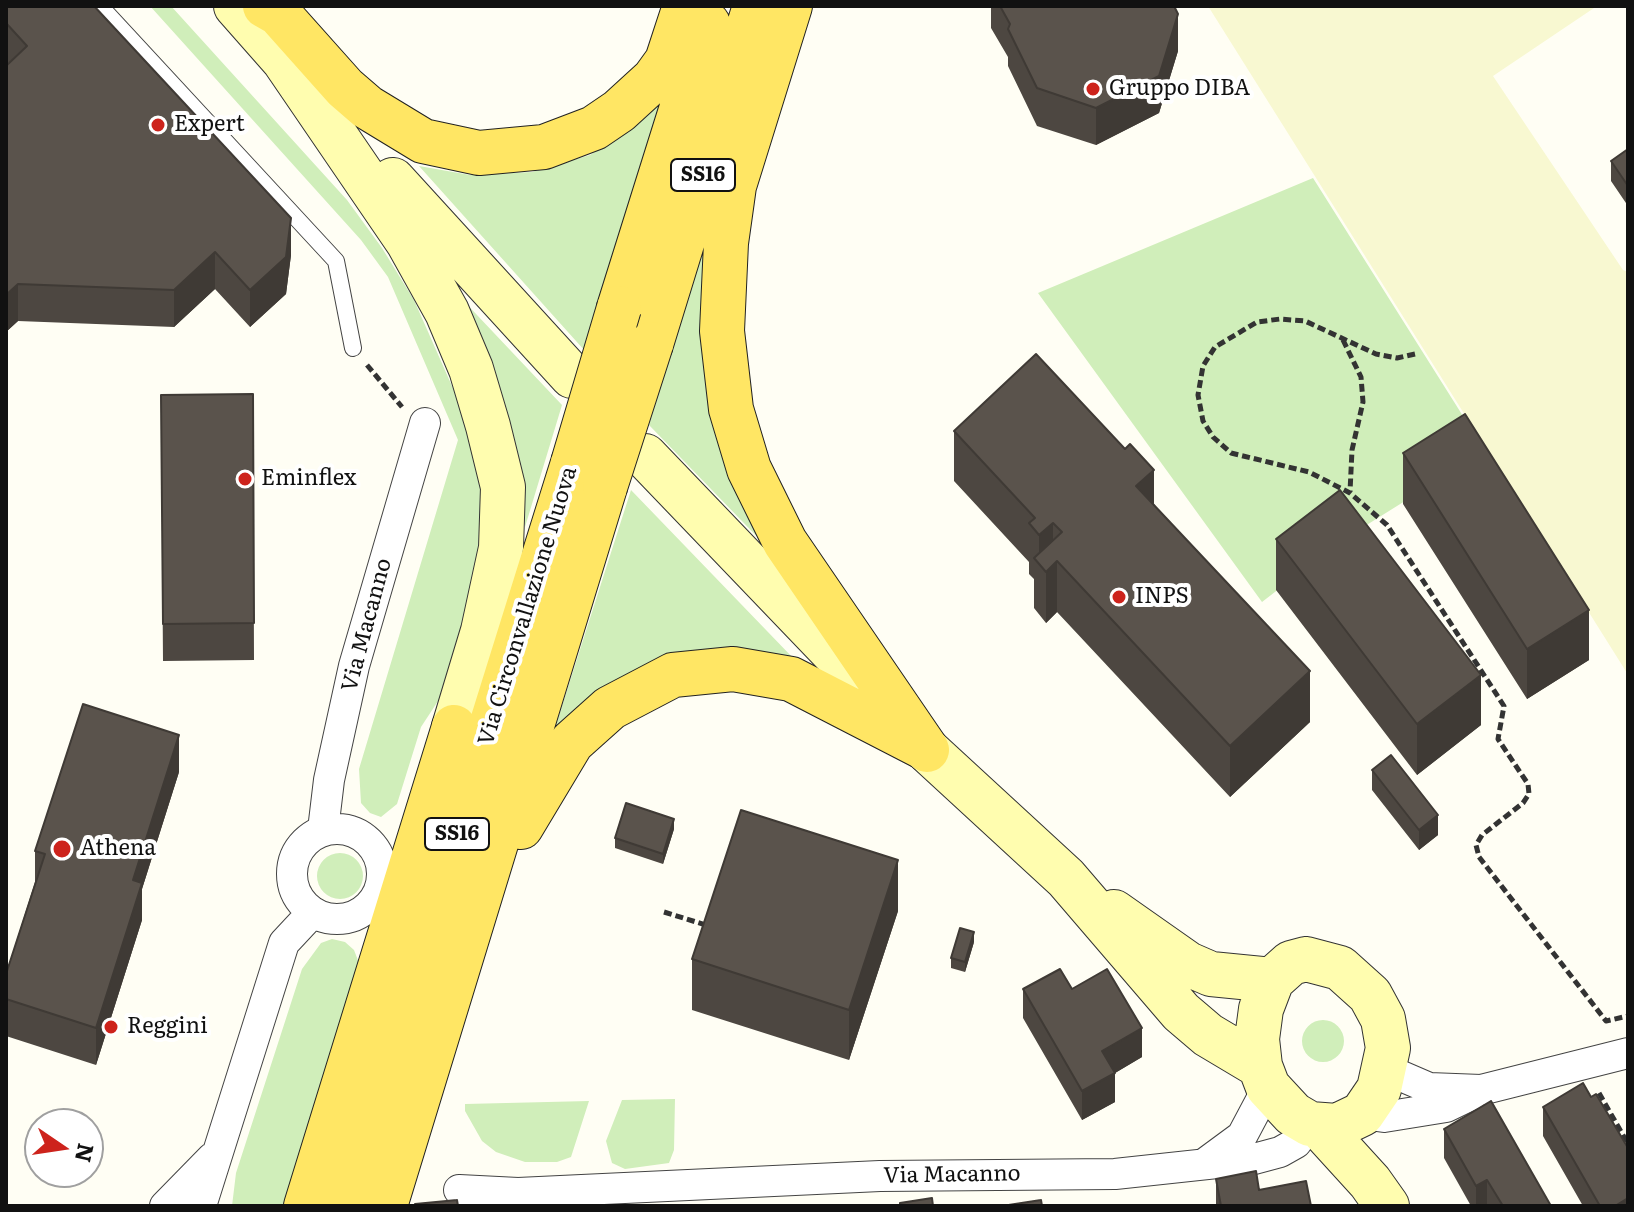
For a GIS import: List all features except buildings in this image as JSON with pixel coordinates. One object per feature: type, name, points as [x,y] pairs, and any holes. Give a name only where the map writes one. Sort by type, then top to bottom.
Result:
[{"type":"main road","points":[[265,6],[279,14],[345,88],[397,127],[423,141],[493,153],[544,147],[594,128],[619,111],[638,96],[667,61],[685,6]]},
{"type":"main road","name":"Via Circonvallazione Nuova","points":[[385,1206],[478,907],[589,475],[619,308],[713,6]]},
{"type":"main road","name":"Via Circonvallazione Nuova","points":[[341,1206],[589,475],[651,344],[755,6]]},
{"type":"main road","points":[[790,6],[734,186],[723,286],[723,364],[737,436],[749,469],[785,542],[927,750]]},
{"type":"main road","points":[[478,907],[544,785],[572,742],[610,708],[673,675],[733,669],[791,679],[927,750]]},
{"type":"main road","points":[[306,1206],[454,727]]},
{"type":"street","points":[[236,6],[572,376]]},
{"type":"street","points":[[283,59],[408,242],[453,326],[471,369],[503,487],[501,548],[483,631],[454,727],[436,742],[407,830],[378,852]]},
{"type":"street","name":"Via Macanno","points":[[323,830],[329,780],[413,415]]},
{"type":"street","points":[[645,456],[927,750],[1066,878],[1181,1012],[1264,1076]]},
{"type":"street","points":[[323,830],[352,831],[364,837],[378,852],[383,877],[379,892],[358,915],[343,920],[312,913],[301,902],[292,873],[301,847],[323,830]]},
{"type":"street","points":[[1066,878],[1188,964],[1211,974],[1272,980]]},
{"type":"street","points":[[201,1206],[284,943],[312,913]]},
{"type":"street","points":[[358,915],[371,938],[377,969]]},
{"type":"street","points":[[1337,1121],[1379,1089],[1388,1048],[1383,1019],[1370,995],[1340,968],[1306,959],[1291,963],[1272,980],[1261,1009],[1257,1039],[1264,1076],[1279,1101],[1337,1121],[1446,1107],[1481,1090],[1628,1053]]},
{"type":"street","points":[[1385,1069],[1429,1088],[1481,1090]]},
{"type":"street","points":[[1203,1165],[1242,1136],[1264,1076]]},
{"type":"street","points":[[1337,1121],[1379,1194]]},
{"type":"street","name":"Via Macanno","points":[[459,1190],[703,1194],[1115,1174],[1203,1165],[1280,1152],[1337,1121]]},
{"type":"street","points":[[165,1206],[216,1154]]},
{"type":"lane","points":[[100,6],[336,261],[353,348]]},
{"type":"path","points":[[1415,354],[1397,358],[1376,354],[1305,321],[1280,319],[1257,322],[1215,347],[1203,366],[1198,395],[1203,421],[1213,437],[1231,453],[1309,472],[1350,493],[1387,525],[1504,706],[1498,739],[1528,784],[1529,794],[1523,803],[1482,835],[1476,845],[1479,857],[1606,1021],[1628,1016]]},
{"type":"path","points":[[1342,339],[1361,377],[1363,402],[1352,450],[1350,493]]},
{"type":"path","points":[[353,348],[413,415]]},
{"type":"path","points":[[664,912],[718,929]]},
{"type":"path","points":[[1583,1065],[1628,1144]]},
{"type":"green space","points":[[150,6],[171,6],[347,200],[414,300],[463,411],[483,488],[478,566],[442,695],[421,727],[397,804],[381,817],[370,813],[361,803],[359,769],[458,440],[388,277],[361,240]]},
{"type":"green space","points":[[1208,6],[1597,6],[1493,76],[1623,270],[1628,272],[1627,673]]},
{"type":"green space","points":[[663,100],[585,351],[419,166],[470,175],[532,172],[590,155],[629,130]]},
{"type":"green space","points":[[1313,178],[1485,451],[1341,541],[1262,602],[1038,293]]},
{"type":"green space","points":[[722,182],[770,550],[649,425]]},
{"type":"green space","points":[[460,297],[562,405],[525,527],[522,497]]},
{"type":"green space","points":[[631,490],[794,659],[760,651],[731,649],[553,734]]},
{"type":"green space","points":[[340,853],[357,859],[363,876],[357,893],[340,899],[323,893],[317,876],[323,859]]},
{"type":"green space","points":[[332,939],[345,942],[354,950],[359,963],[292,1206],[232,1206],[236,1173],[302,969],[321,943]]},
{"type":"green space","points":[[1323,1020],[1338,1026],[1344,1041],[1338,1056],[1323,1062],[1308,1056],[1302,1041],[1308,1026]]},
{"type":"green space","points":[[675,1099],[674,1150],[669,1163],[625,1169],[612,1163],[606,1141],[622,1100]]},
{"type":"green space","points":[[589,1101],[571,1157],[557,1162],[525,1162],[496,1152],[482,1141],[465,1111],[465,1104]]},
{"type":"place","name":"Gruppo DIBA","points":[[1093,89]]},
{"type":"place","name":"Expert","points":[[158,125]]},
{"type":"place","name":"Eminflex","points":[[245,479]]},
{"type":"place","name":"INPS","points":[[1119,597]]},
{"type":"place","name":"Athena","points":[[62,849]]},
{"type":"place","name":"Reggini","points":[[111,1027]]}]
